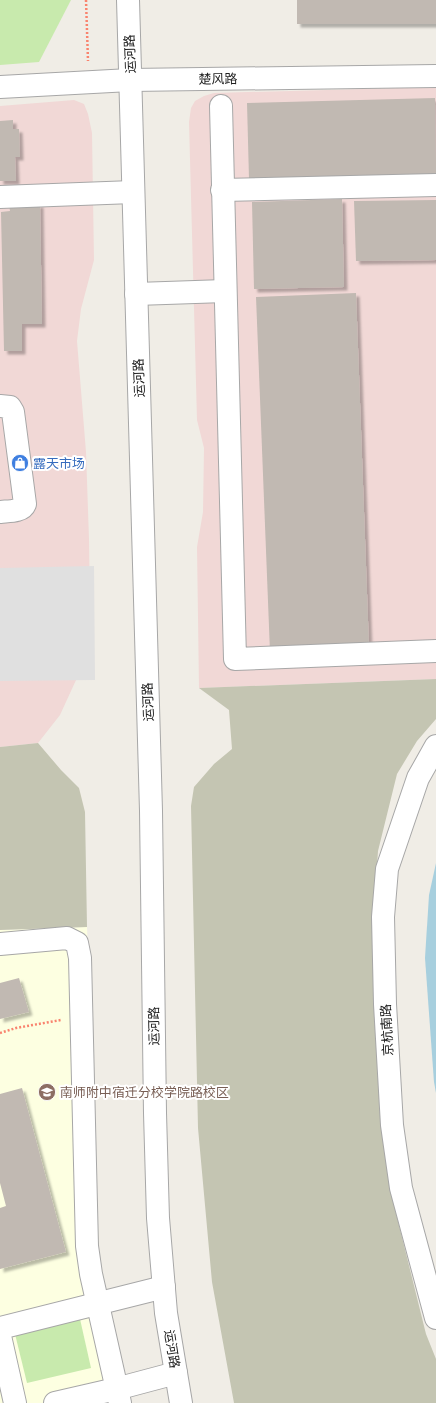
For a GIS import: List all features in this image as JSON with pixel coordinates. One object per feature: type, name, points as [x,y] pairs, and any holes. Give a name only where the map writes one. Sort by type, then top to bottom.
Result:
[{"type":"street","name":"运河路","points":[[128,0],[151,810],[158,1218],[166,1313],[182,1403]]},
{"type":"street","name":"楚风路","points":[[0,87],[130,80],[436,76]]},
{"type":"street","points":[[221,106],[235,658],[436,651]]},
{"type":"street","points":[[222,190],[436,185]]},
{"type":"street","points":[[0,197],[133,192]]},
{"type":"street","points":[[136,294],[225,291]]},
{"type":"street","points":[[0,406],[10,407],[13,412],[25,506],[19,510],[0,512]]},
{"type":"street","name":"京杭南路","points":[[436,746],[418,778],[386,869],[383,917],[385,1004],[392,1125],[401,1188],[436,1318]]},
{"type":"street","points":[[0,944],[67,938],[77,943],[80,958],[87,1246],[97,1304],[118,1396]]},
{"type":"street","points":[[0,1328],[164,1287]]},
{"type":"street","points":[[0,1336],[15,1403]]},
{"type":"street","points":[[55,1403],[118,1396],[176,1373]]},
{"type":"path","points":[[86,0],[88,82]]},
{"type":"path","points":[[0,1032],[81,1017]]},
{"type":"shaded area","points":[[436,87],[436,679],[199,688],[197,547],[203,512],[204,448],[197,420],[189,122],[191,108],[195,101],[214,93]]},
{"type":"shaded area","points":[[74,100],[84,104],[92,133],[94,260],[81,309],[77,341],[86,452],[90,611],[82,667],[60,715],[38,743],[0,747],[0,106]]},
{"type":"shaded area","points":[[94,566],[95,680],[0,681],[0,568]]},
{"type":"shaded area","points":[[436,679],[436,719],[417,741],[397,774],[378,851],[373,924],[378,1076],[391,1193],[426,1334],[436,1359],[436,1403],[234,1403],[212,1282],[198,1128],[191,806],[194,787],[214,764],[232,749],[229,710],[199,688]]},
{"type":"shaded area","points":[[38,743],[79,788],[85,812],[87,927],[0,930],[0,747]]},
{"type":"shaded area","name":"南师附中宿迁分校学院路校区","points":[[87,927],[99,1254],[128,1403],[0,1403],[0,930]]},
{"type":"green space","points":[[0,0],[71,0],[39,62],[0,65]]},
{"type":"green space","points":[[80,1319],[91,1368],[27,1383],[15,1334]]},
{"type":"water","points":[[436,863],[436,1093],[425,958],[429,895]]},
{"type":"building","points":[[297,0],[436,0],[436,24],[297,24]]},
{"type":"building","points":[[435,98],[436,174],[249,179],[247,103]]},
{"type":"building","points":[[13,120],[13,129],[19,129],[20,157],[15,157],[16,181],[0,181],[0,121]]},
{"type":"building","points":[[342,199],[344,287],[254,289],[252,202]]},
{"type":"building","points":[[436,200],[436,260],[356,261],[354,201]]},
{"type":"building","points":[[40,204],[42,324],[22,324],[22,351],[4,351],[1,212],[10,211],[9,205]]},
{"type":"building","points":[[356,293],[369,648],[270,652],[256,297]]},
{"type":"building","points":[[19,978],[29,1012],[0,1019],[0,983]]},
{"type":"building","points":[[22,1088],[66,1252],[0,1269],[0,1208],[6,1206],[0,1183],[0,1094]]},
{"type":"place","name":"露天市场","points":[[20,463]]},
{"type":"place","name":"南师附中宿迁分校学院路校区","points":[[47,1092]]}]
